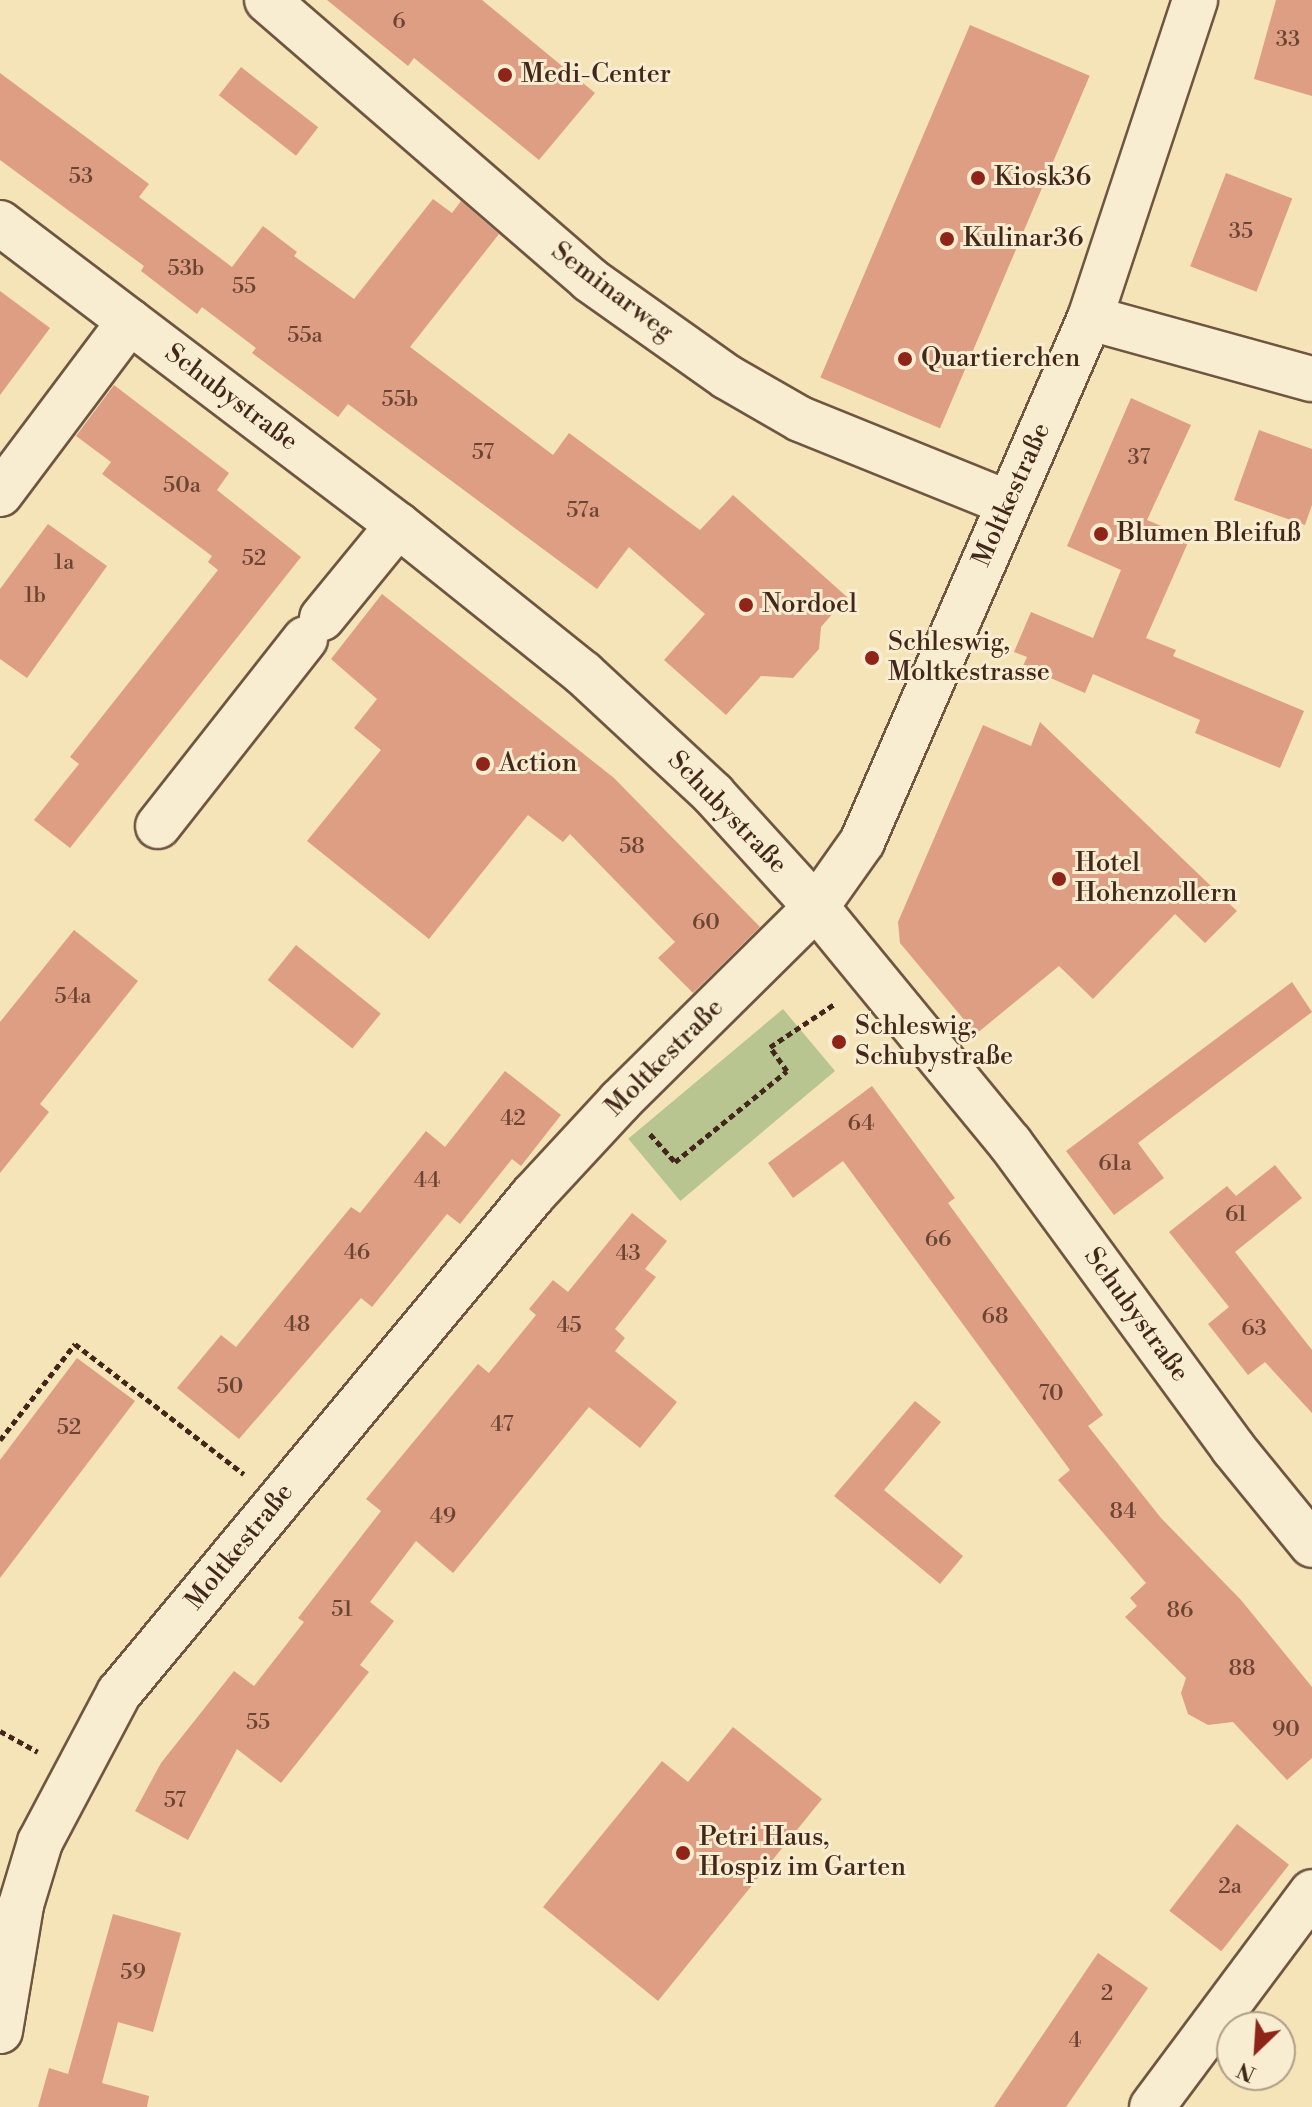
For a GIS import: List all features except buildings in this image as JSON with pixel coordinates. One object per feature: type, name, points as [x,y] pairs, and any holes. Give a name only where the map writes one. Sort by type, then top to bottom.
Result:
[{"type":"street","name":"Seminarweg","points":[[267,0],[590,280],[727,377],[800,419],[1008,503]]},
{"type":"street","name":"Moltkestraße","points":[[0,2031],[21,1905],[40,1842],[74,1771],[119,1693],[533,1195],[620,1101],[816,907],[862,842],[1090,318],[1195,0]]},
{"type":"street","name":"Schubystraße","points":[[0,223],[398,525],[583,673],[713,794],[816,907],[871,980],[1010,1143],[1233,1448],[1312,1545]]},
{"type":"street","points":[[1090,318],[1312,379]]},
{"type":"street","points":[[0,494],[130,321]]},
{"type":"street","points":[[158,826],[398,525]]},
{"type":"street","points":[[1152,2107],[1312,1892]]},
{"type":"path","points":[[620,1101],[675,1162],[787,1071],[770,1047],[871,980]]},
{"type":"path","points":[[0,1440],[75,1344],[277,1501]]},
{"type":"green space","points":[[783,1009],[835,1071],[680,1201],[628,1139]]},
{"type":"place","name":"Medi-Center","points":[[505,75]]},
{"type":"place","name":"Kiosk36","points":[[978,178]]},
{"type":"place","name":"Kulinar36","points":[[947,239]]},
{"type":"place","name":"Quartierchen","points":[[905,359]]},
{"type":"place","name":"Blumen Bleifuß","points":[[1101,534]]},
{"type":"place","name":"Nordoel","points":[[746,605]]},
{"type":"place","name":"Schleswig, Moltkestrasse","points":[[872,658]]},
{"type":"place","name":"Action","points":[[483,764]]},
{"type":"place","name":"Hotel Hohenzollern","points":[[1059,879]]},
{"type":"place","name":"Schleswig, Schubystraße","points":[[839,1042]]},
{"type":"place","name":"Petri Haus, Hospiz im Garten","points":[[683,1853]]}]
